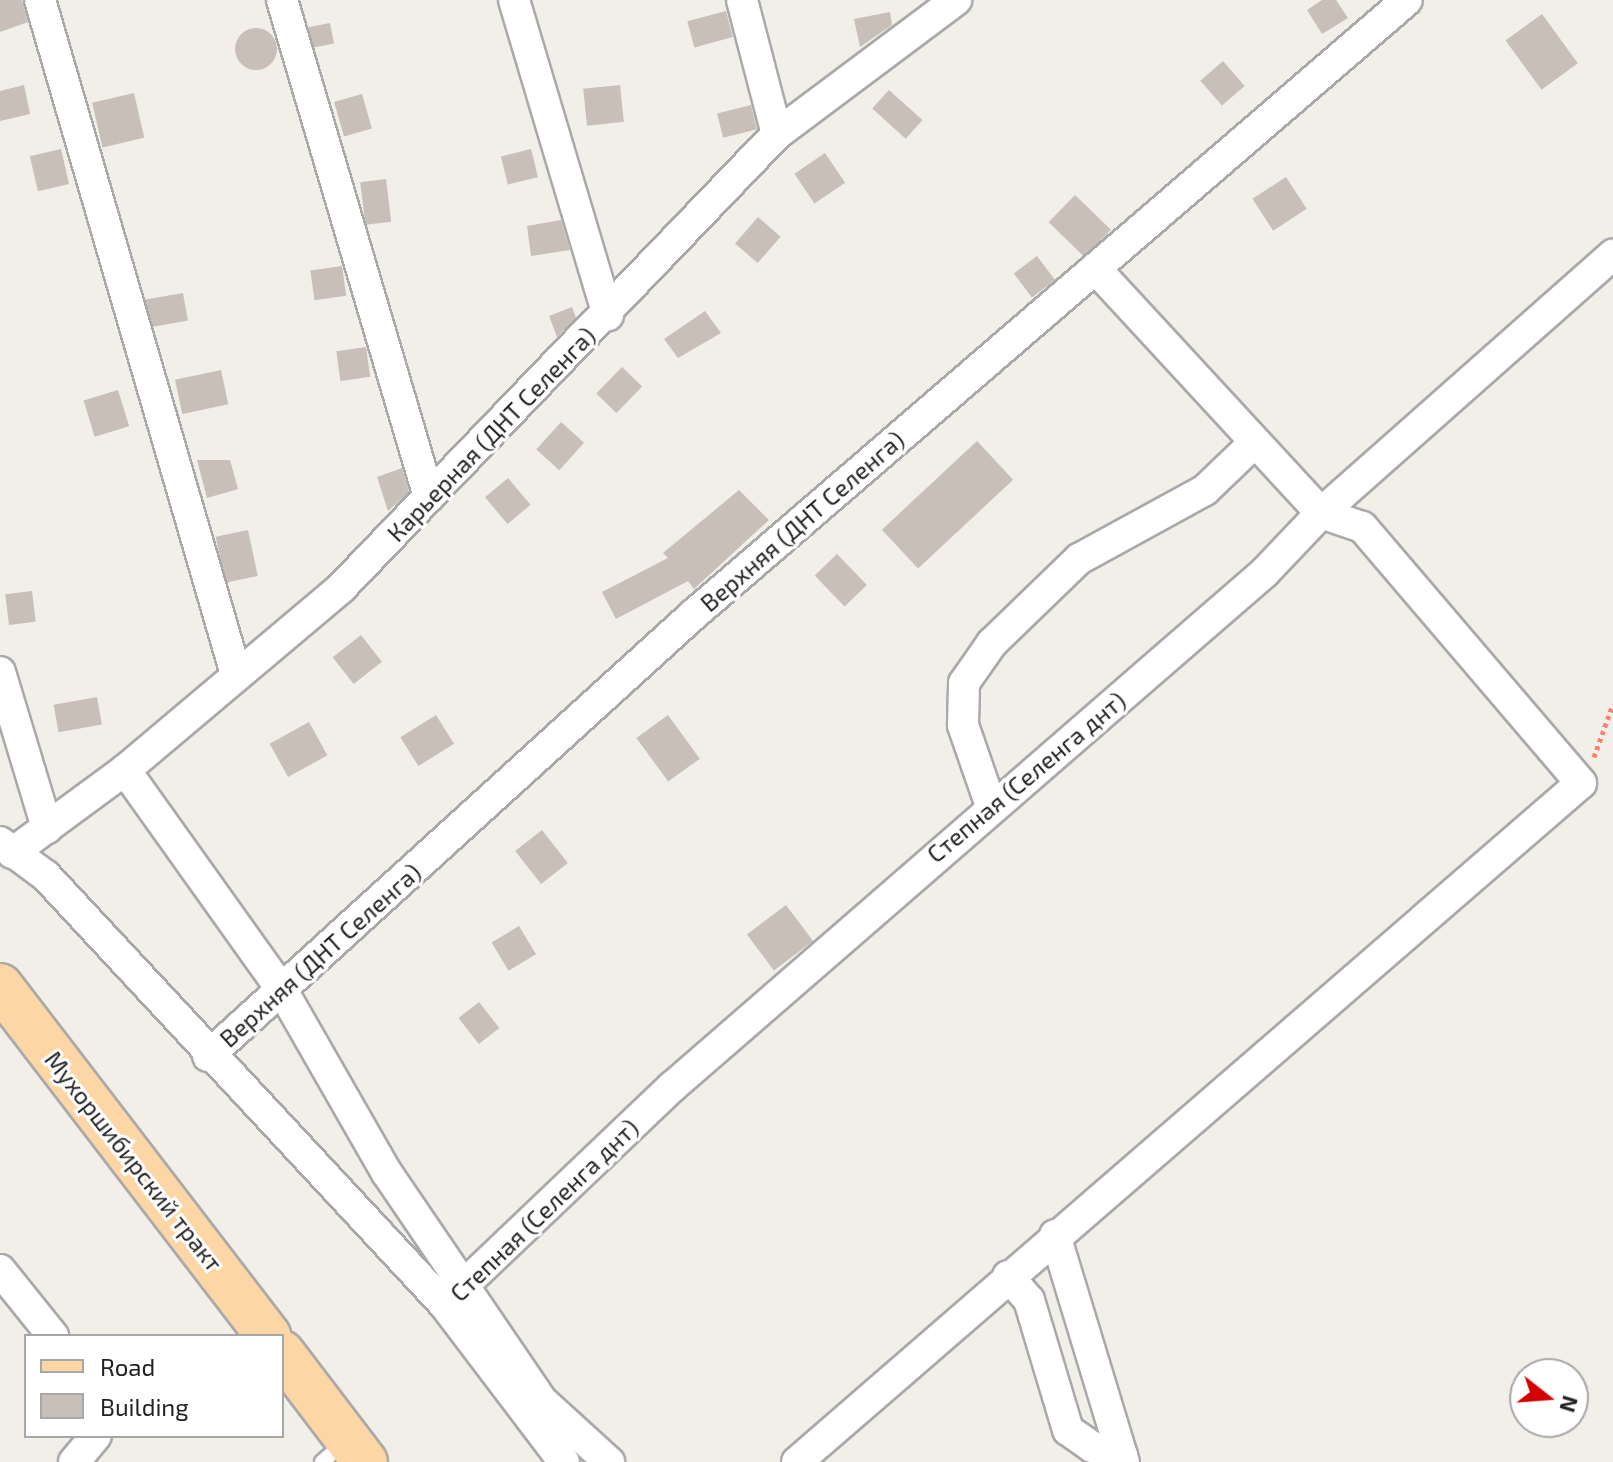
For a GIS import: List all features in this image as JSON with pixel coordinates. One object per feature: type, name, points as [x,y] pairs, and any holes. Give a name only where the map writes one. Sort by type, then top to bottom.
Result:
[{"type":"main road","name":"Мухоршибирский тракт","points":[[0,986],[267,1334]]},
{"type":"main road","points":[[284,1356],[345,1454]]},
{"type":"street","points":[[40,0],[236,674]]},
{"type":"street","points":[[282,0],[429,497]]},
{"type":"street","points":[[514,0],[608,315]]},
{"type":"street","points":[[742,0],[777,134]]},
{"type":"street","name":"Карьерная (ДНТ Селенга)","points":[[6,847],[47,828],[125,770],[341,588],[608,315],[777,134],[956,0]]},
{"type":"street","name":"Верхняя (ДНТ Селенга)","points":[[208,1056],[693,615],[1407,0]]},
{"type":"street","name":"Степная (Селенга днт)","points":[[454,1296],[672,1087],[991,806],[1265,572],[1321,513],[1613,255]]},
{"type":"street","points":[[797,1462],[1055,1235],[1581,783],[1362,527],[1321,513],[1095,268]]},
{"type":"street","points":[[991,806],[963,725],[964,683],[992,643],[1079,559],[1205,490],[1255,442]]},
{"type":"street","points":[[0,672],[47,828]]},
{"type":"street","points":[[125,770],[282,990],[454,1296],[564,1462]]},
{"type":"street","points":[[6,847],[46,876],[208,1056],[454,1296],[542,1401],[609,1462]]},
{"type":"street","points":[[1055,1235],[1123,1458]]},
{"type":"street","points":[[0,1270],[51,1334]]},
{"type":"street","points":[[1008,1276],[1029,1300],[1068,1430],[1092,1447],[1123,1458]]},
{"type":"street","points":[[74,1462],[94,1438]]},
{"type":"path","points":[[1581,783],[1613,704]]},
{"type":"building","points":[[0,0],[22,0],[28,22],[0,32]]},
{"type":"building","points":[[1322,0],[1336,0],[1348,18],[1322,34],[1307,10]]},
{"type":"building","points":[[726,11],[733,37],[694,47],[687,21]]},
{"type":"building","points":[[890,12],[892,25],[860,47],[854,19]]},
{"type":"building","points":[[1542,14],[1578,63],[1541,90],[1506,40]]},
{"type":"building","points":[[330,23],[334,44],[312,48],[308,27]]},
{"type":"building","points":[[256,28],[271,34],[277,49],[271,64],[256,70],[241,64],[235,49],[241,34]]},
{"type":"building","points":[[1223,61],[1245,86],[1222,106],[1200,81]]},
{"type":"building","points":[[24,85],[30,114],[0,121],[0,91]]},
{"type":"building","points":[[620,85],[624,122],[587,126],[583,89]]},
{"type":"building","points":[[889,90],[922,120],[906,139],[872,109]]},
{"type":"building","points":[[134,93],[144,138],[102,147],[92,103]]},
{"type":"building","points":[[362,94],[372,129],[344,137],[334,102]]},
{"type":"building","points":[[751,105],[757,129],[723,138],[717,113]]},
{"type":"building","points":[[61,149],[69,184],[38,191],[30,156]]},
{"type":"building","points":[[531,149],[538,177],[508,185],[501,156]]},
{"type":"building","points":[[825,153],[845,183],[814,204],[794,174]]},
{"type":"building","points":[[1286,177],[1307,209],[1273,231],[1252,199]]},
{"type":"building","points":[[386,179],[391,222],[365,225],[360,182]]},
{"type":"building","points":[[1075,195],[1111,230],[1085,257],[1049,222]]},
{"type":"building","points":[[758,217],[781,237],[758,263],[735,243]]},
{"type":"building","points":[[561,220],[570,250],[531,256],[527,226]]},
{"type":"building","points":[[1037,256],[1055,280],[1032,297],[1014,273]]},
{"type":"building","points":[[342,266],[346,296],[314,300],[310,270]]},
{"type":"building","points":[[183,293],[188,321],[150,327],[146,300]]},
{"type":"building","points":[[572,307],[576,318],[557,337],[549,316]]},
{"type":"building","points":[[705,311],[721,333],[678,358],[664,339]]},
{"type":"building","points":[[366,347],[370,377],[340,381],[336,351]]},
{"type":"building","points":[[622,367],[642,386],[616,413],[596,394]]},
{"type":"building","points":[[221,370],[228,404],[182,414],[175,380]]},
{"type":"building","points":[[118,390],[129,426],[95,437],[84,401]]},
{"type":"building","points":[[561,422],[584,443],[559,470],[536,449]]},
{"type":"building","points":[[977,441],[1013,480],[918,568],[882,530]]},
{"type":"building","points":[[197,460],[230,460],[238,489],[207,498]]},
{"type":"building","points":[[402,468],[409,492],[388,511],[377,477]]},
{"type":"building","points":[[508,478],[530,505],[508,524],[485,497]]},
{"type":"building","points":[[739,490],[769,520],[694,589],[688,581],[616,619],[602,592],[668,558],[663,553]]},
{"type":"building","points":[[248,530],[258,576],[225,583],[216,537]]},
{"type":"building","points":[[837,554],[867,585],[845,606],[815,576]]},
{"type":"building","points":[[32,591],[36,622],[9,625],[5,594]]},
{"type":"building","points":[[361,635],[382,662],[354,684],[333,657]]},
{"type":"building","points":[[97,697],[102,725],[59,732],[54,705]]},
{"type":"building","points":[[436,715],[454,744],[418,766],[400,737]]},
{"type":"building","points":[[668,715],[700,759],[668,782],[636,738]]},
{"type":"building","points":[[309,722],[327,755],[288,777],[270,744]]},
{"type":"building","points":[[542,830],[568,863],[541,884],[515,851]]},
{"type":"building","points":[[786,905],[813,941],[774,970],[747,934]]},
{"type":"building","points":[[519,926],[536,954],[509,971],[492,942]]},
{"type":"building","points":[[479,1002],[499,1028],[479,1044],[459,1018]]}]
